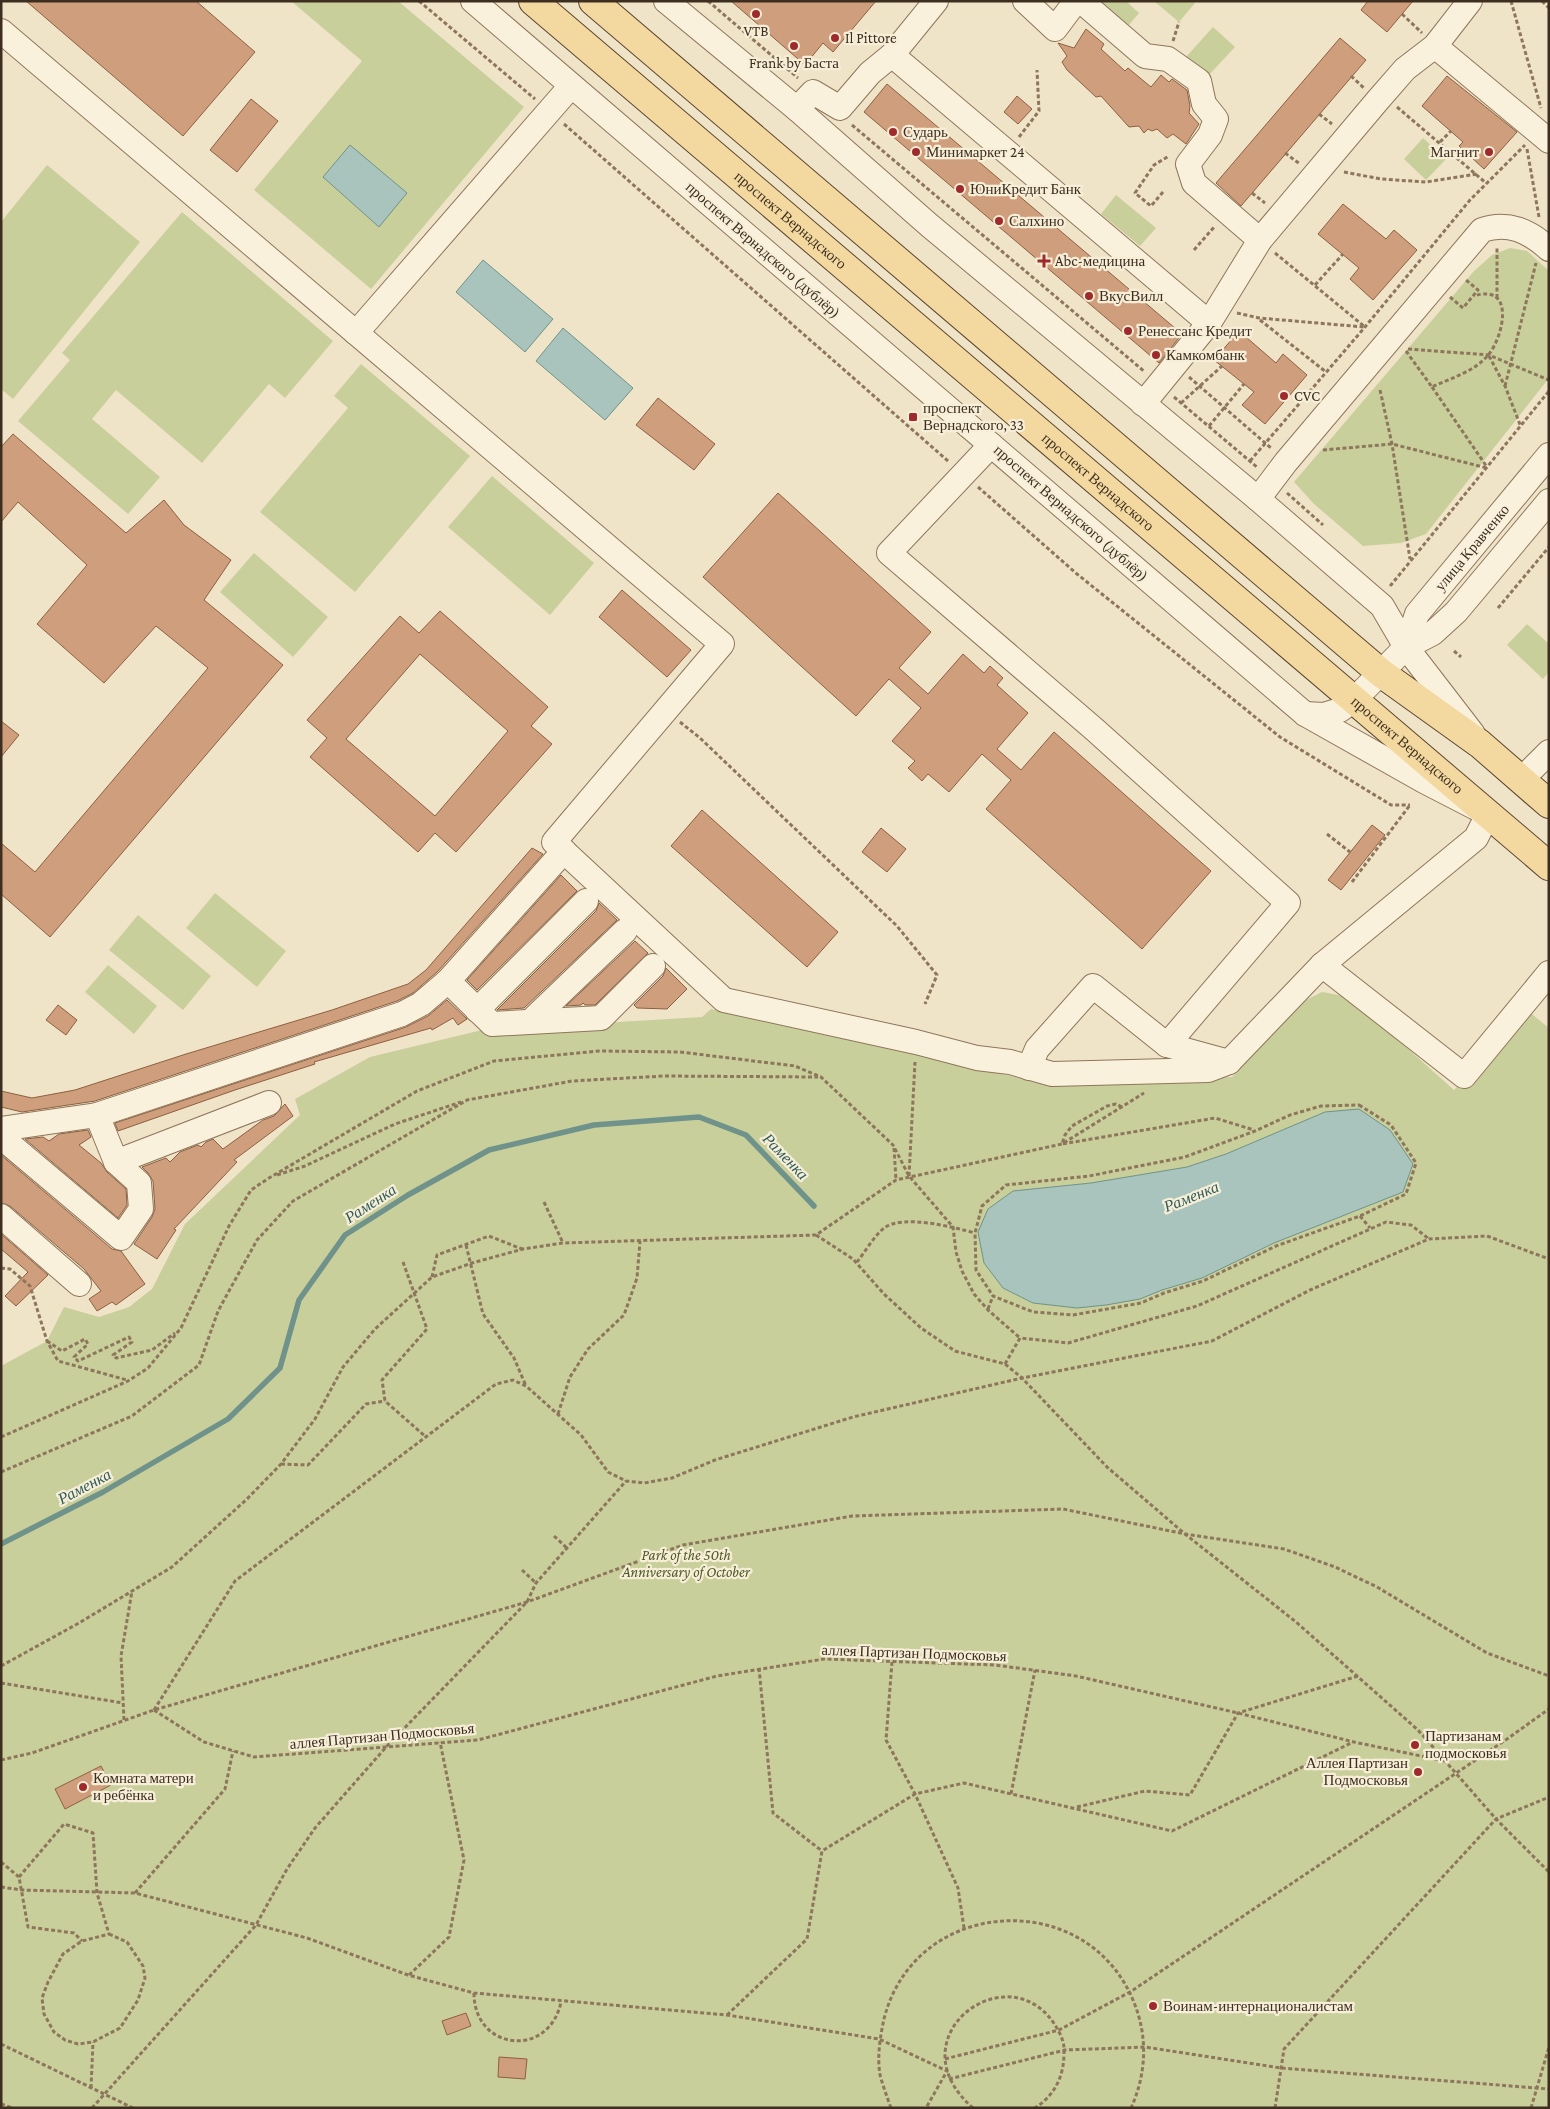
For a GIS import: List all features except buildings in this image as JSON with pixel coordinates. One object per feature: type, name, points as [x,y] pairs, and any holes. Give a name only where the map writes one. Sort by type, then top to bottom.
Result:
[{"type":"main road","name":"проспект Вернадского","points":[[533,1],[1549,866]]},
{"type":"main road","points":[[593,1],[1381,673],[1480,744],[1549,804]]},
{"type":"street","name":"проспект Вернадского (дублёр)","points":[[473,1],[1305,714],[1488,814]]},
{"type":"street","points":[[666,1],[797,109],[929,225],[1258,499],[1382,606],[1406,647],[1480,744]]},
{"type":"street","points":[[797,109],[813,92],[840,108],[870,73],[892,55],[936,1]]},
{"type":"street","points":[[1025,1],[1056,29],[1076,1]]},
{"type":"street","points":[[1082,1],[1145,56],[1168,59],[1199,80],[1204,104],[1216,119],[1210,135],[1188,164],[1194,183],[1260,240]]},
{"type":"street","points":[[1143,404],[1213,316],[1260,240],[1382,95],[1405,69],[1435,46],[1470,1]]},
{"type":"street","points":[[1,31],[722,644],[554,842],[724,1000],[916,1042],[977,1058],[1010,1062],[1052,1074],[1208,1070],[1229,1062],[1322,965],[1476,838],[1488,814]]},
{"type":"street","points":[[1435,46],[1549,141]]},
{"type":"street","points":[[892,55],[1008,152],[1213,316]]},
{"type":"street","points":[[356,333],[572,86]]},
{"type":"street","points":[[1258,499],[1291,457],[1482,230],[1495,225],[1512,226],[1529,234],[1545,252]]},
{"type":"street","points":[[991,445],[889,553],[1094,729],[1288,904],[1167,1045]]},
{"type":"street","name":"улица Кравченко","points":[[1406,647],[1417,614],[1549,455]]},
{"type":"street","points":[[1512,499],[1542,509]]},
{"type":"street","name":"улица Кравченко","points":[[1305,714],[1324,715],[1340,710],[1354,700],[1406,647],[1433,633],[1456,612],[1542,509]]},
{"type":"street","points":[[1521,780],[1549,752]]},
{"type":"street","points":[[1,1129],[96,1115],[402,1014],[421,1004],[448,980],[564,851]]},
{"type":"street","points":[[477,1010],[586,901]]},
{"type":"street","points":[[531,1021],[626,931]]},
{"type":"street","points":[[1322,965],[1464,1076],[1549,974]]},
{"type":"street","points":[[448,980],[492,1024],[600,1018],[653,966]]},
{"type":"street","points":[[1029,1068],[1037,1049],[1093,986],[1167,1045],[1229,1062]]},
{"type":"street","points":[[116,1162],[270,1103]]},
{"type":"street","points":[[1,1137],[121,1238],[142,1209],[139,1183],[116,1162],[96,1115]]},
{"type":"street","points":[[1,1216],[79,1284]]},
{"type":"path","points":[[418,1],[549,111]]},
{"type":"path","points":[[708,1],[813,92]]},
{"type":"path","points":[[1511,1],[1542,111]]},
{"type":"path","points":[[1542,1],[1549,8]]},
{"type":"path","points":[[1402,14],[1435,46]]},
{"type":"path","points":[[1008,152],[1039,111],[1037,70]]},
{"type":"path","points":[[1382,95],[1440,142],[1486,183]]},
{"type":"path","points":[[850,123],[1209,426],[1324,526]]},
{"type":"path","points":[[1440,142],[1451,131]]},
{"type":"path","points":[[1250,461],[1486,183],[1526,143],[1545,252],[1537,258],[1512,366],[1505,386]]},
{"type":"path","points":[[1163,192],[1151,206],[1136,193],[1154,165],[1176,153]]},
{"type":"path","points":[[1320,168],[1380,180],[1426,182],[1477,174]]},
{"type":"path","points":[[1194,250],[1228,212]]},
{"type":"path","points":[[1260,240],[1365,327]]},
{"type":"path","points":[[1493,250],[1505,246]]},
{"type":"path","points":[[1432,387],[1475,367],[1489,355],[1499,338],[1504,322],[1504,308],[1497,298],[1498,247]]},
{"type":"path","points":[[1315,285],[1343,254]]},
{"type":"path","points":[[1449,296],[1463,308],[1478,290],[1464,279],[1471,273]]},
{"type":"path","points":[[1443,304],[1454,291]]},
{"type":"path","points":[[1474,296],[1482,293],[1497,298]]},
{"type":"path","points":[[1213,316],[1365,327]]},
{"type":"path","points":[[1259,318],[1326,372]]},
{"type":"path","points":[[1405,349],[1411,341]]},
{"type":"path","points":[[1405,349],[1489,355],[1549,380]]},
{"type":"path","points":[[1405,349],[1487,468]]},
{"type":"path","points":[[1489,355],[1505,386],[1521,427]]},
{"type":"path","points":[[1175,365],[1266,442],[1291,457],[1392,444],[1487,468]]},
{"type":"path","points":[[1181,403],[1222,366]]},
{"type":"path","points":[[1209,426],[1244,384]]},
{"type":"path","points":[[1380,390],[1392,444],[1410,560]]},
{"type":"path","points":[[1384,579],[1391,585],[1549,391]]},
{"type":"path","points":[[1498,608],[1549,547]]},
{"type":"path","points":[[1454,651],[1461,657]]},
{"type":"path","points":[[665,711],[700,738],[897,926],[937,976],[925,1004]]},
{"type":"path","points":[[1352,882],[1410,805]]},
{"type":"path","points":[[1327,834],[1350,852]]},
{"type":"path","points":[[909,1176],[916,1042]]},
{"type":"path","points":[[1,1437],[128,1381],[148,1368],[181,1328],[233,1219],[250,1190],[417,1091],[494,1061],[599,1051],[680,1052],[795,1066],[822,1077],[894,1145],[909,1176],[952,1227],[956,1252],[962,1271],[974,1294],[988,1310],[1020,1338],[1068,1343],[1197,1306],[1386,1222],[1411,1225],[1429,1239]]},
{"type":"path","points":[[269,1178],[305,1166],[395,1124],[467,1100],[572,1081],[664,1076],[822,1077]]},
{"type":"path","points":[[1,1472],[132,1416],[199,1365],[218,1311],[257,1240],[293,1202],[467,1100]]},
{"type":"path","points":[[1062,1144],[1072,1126],[1107,1106],[1116,1104],[1122,1106]]},
{"type":"path","points":[[1359,1105],[1391,1125],[1416,1163],[1406,1194],[1360,1216],[1276,1246],[1203,1281],[1164,1293],[1141,1303],[1073,1315],[1033,1312],[993,1296],[976,1270],[975,1233],[982,1206],[1006,1185],[1089,1176],[1176,1158],[1255,1131],[1290,1115],[1321,1106],[1359,1105]]},
{"type":"path","points":[[1062,1144],[1111,1113]]},
{"type":"path","points":[[1,1666],[79,1623],[172,1567],[247,1499],[281,1464],[315,1420],[343,1367],[375,1329],[432,1276],[522,1249],[563,1243],[816,1235],[896,1180],[909,1176],[1062,1144],[1216,1118],[1255,1131]]},
{"type":"path","points":[[894,1145],[896,1180]]},
{"type":"path","points":[[544,1202],[563,1243]]},
{"type":"path","points":[[1360,1216],[1370,1228]]},
{"type":"path","points":[[857,1262],[883,1229],[897,1223],[912,1222],[952,1227],[975,1233]]},
{"type":"path","points":[[816,1235],[857,1262],[884,1294],[928,1332],[955,1350],[1004,1364],[1022,1378],[1107,1467],[1185,1534],[1296,1622],[1418,1730],[1496,1818],[1549,1872]]},
{"type":"path","points":[[432,1276],[437,1255],[489,1236],[522,1249]]},
{"type":"path","points":[[154,1710],[235,1581],[496,1384],[512,1380],[526,1386],[581,1435],[608,1472],[626,1481],[644,1483],[672,1478],[715,1460],[853,1417],[1022,1378],[1212,1340],[1310,1290],[1429,1239],[1487,1236],[1549,1259]]},
{"type":"path","points":[[558,1414],[570,1377],[588,1348],[624,1315],[637,1278],[640,1241]]},
{"type":"path","points":[[466,1244],[483,1314],[514,1358],[526,1386]]},
{"type":"path","points":[[403,1262],[427,1329],[382,1380],[385,1401],[426,1437]]},
{"type":"path","points":[[1,1268],[10,1269],[30,1286],[47,1341],[58,1362],[128,1381]]},
{"type":"path","points":[[988,1310],[993,1296]]},
{"type":"path","points":[[47,1341],[62,1351],[84,1339],[88,1344],[74,1357],[78,1362],[129,1337],[132,1342],[113,1355],[116,1358],[152,1350],[181,1328]]},
{"type":"path","points":[[1004,1364],[1020,1338]]},
{"type":"path","points":[[281,1464],[308,1465],[366,1404],[385,1401]]},
{"type":"path","points":[[92,2108],[256,1925],[287,1869],[315,1828],[388,1746],[527,1602],[536,1584],[626,1481]]},
{"type":"path","points":[[1,1760],[32,1753],[154,1710],[527,1602],[683,1545],[852,1516],[1063,1509],[1185,1534],[1284,1549],[1335,1567],[1377,1587],[1486,1653],[1549,1676]]},
{"type":"path","points":[[554,1536],[567,1548]]},
{"type":"path","points":[[522,1570],[536,1584]]},
{"type":"path","points":[[124,1720],[122,1656],[132,1591]]},
{"type":"path","name":"аллея Партизан Подмосковья","points":[[154,1710],[204,1742],[254,1757],[478,1740],[718,1676],[824,1659],[995,1665],[1076,1676],[1354,1742],[1444,1761]]},
{"type":"path","points":[[892,1662],[886,1740],[915,1794],[958,1888],[964,1928]]},
{"type":"path","points":[[759,1668],[773,1813],[822,1852]]},
{"type":"path","points":[[1011,1794],[1035,1670]]},
{"type":"path","points":[[1074,1808],[1144,1791],[1190,1795],[1238,1713],[1359,1676]]},
{"type":"path","points":[[1,1683],[124,1703]]},
{"type":"path","points":[[945,2059],[1059,2030],[1130,1992],[1549,1709]]},
{"type":"path","points":[[408,1975],[449,1937],[464,1860],[440,1742]]},
{"type":"path","points":[[727,2015],[807,1939],[822,1852],[915,1794],[964,1783],[1172,1831],[1354,1742]]},
{"type":"path","points":[[135,1893],[225,1789],[233,1751]]},
{"type":"path","points":[[1275,2108],[1284,2049],[1496,1818],[1549,1797]]},
{"type":"path","points":[[19,1877],[64,1824],[93,1833],[97,1893],[109,1934]]},
{"type":"path","points":[[1,1862],[19,1877],[28,1927],[74,1933],[82,1941]]},
{"type":"path","points":[[1,1887],[22,1890],[135,1893],[307,1938],[408,1975],[474,1993],[727,2015],[879,2039],[947,2071]]},
{"type":"path","points":[[891,2108],[880,2074],[879,2039],[888,2003],[906,1971],[932,1946],[964,1928],[1002,1919],[1040,1922],[1077,1936],[1108,1960],[1130,1992],[1140,2018],[1144,2047],[1140,2088],[1131,2108]]},
{"type":"path","points":[[109,1934],[127,1942],[143,1966],[145,1978],[138,2000],[120,2028],[94,2042],[78,2044],[65,2040],[54,2032],[44,2014],[42,1998],[63,1954],[82,1941],[109,1934]]},
{"type":"path","points":[[474,1993],[474,2004],[482,2023],[494,2034],[508,2040],[529,2040],[539,2036],[554,2022],[561,2002]]},
{"type":"path","points":[[973,2108],[959,2096],[949,2079],[945,2059],[948,2038],[957,2020],[972,2006],[990,1998],[1011,1997],[1030,2002],[1047,2014],[1059,2030],[1064,2050],[1064,2069],[1057,2087],[1045,2102],[1035,2108]]},
{"type":"path","points":[[91,2088],[94,2042]]},
{"type":"path","points":[[1,2044],[134,2108]]},
{"type":"path","points":[[949,2079],[1064,2050],[1144,2047],[1281,2068],[1549,2089]]},
{"type":"path","points":[[1531,2108],[1549,2047]]},
{"type":"path","points":[[926,2108],[947,2071]]},
{"type":"path","points":[[1,2104],[13,2108]]},
{"type":"green space","points":[[291,1],[398,1],[524,107],[371,289],[254,190],[362,61]]},
{"type":"green space","points":[[1100,1],[1126,1],[1139,13],[1128,26]]},
{"type":"green space","points":[[1154,1],[1193,1],[1195,3],[1179,22]]},
{"type":"green space","points":[[1213,27],[1235,47],[1207,77],[1186,57]]},
{"type":"green space","points":[[1423,138],[1446,159],[1426,180],[1404,159]]},
{"type":"green space","points":[[47,165],[140,242],[13,399],[1,389],[1,222]]},
{"type":"green space","points":[[1116,195],[1156,228],[1140,246],[1101,214]]},
{"type":"green space","points":[[182,212],[333,341],[285,398],[269,384],[202,463],[116,390],[92,419],[160,477],[128,514],[18,421],[70,360],[62,353]]},
{"type":"green space","points":[[1510,248],[1527,251],[1549,271],[1549,378],[1426,534],[1401,543],[1363,546],[1314,504],[1294,482],[1474,271],[1492,255]]},
{"type":"green space","points":[[361,364],[470,456],[355,592],[260,512],[348,408],[334,396]]},
{"type":"green space","points":[[492,476],[594,563],[550,615],[448,527]]},
{"type":"green space","points":[[254,553],[328,617],[293,657],[220,592]]},
{"type":"green space","points":[[1527,624],[1549,644],[1549,672],[1543,679],[1507,645]]},
{"type":"green space","points":[[215,893],[286,951],[257,987],[186,928]]},
{"type":"green space","points":[[138,915],[211,976],[183,1010],[109,950]]},
{"type":"green space","points":[[108,965],[157,1006],[134,1034],[85,992]]},
{"type":"green space","name":"Park of the 50th Anniversary of October","points":[[1322,992],[1350,997],[1454,1090],[1528,1011],[1549,1028],[1549,2108],[1,2108],[1,1366],[47,1341],[64,1307],[99,1317],[129,1307],[152,1289],[185,1224],[300,1115],[295,1099],[370,1057],[482,1030],[702,1017],[711,1009],[1042,1083],[1232,1077],[1296,1005]]},
{"type":"water","points":[[350,145],[407,193],[379,227],[323,177]]},
{"type":"water","points":[[483,260],[553,319],[525,352],[456,292]]},
{"type":"water","points":[[563,328],[633,388],[605,420],[536,361]]},
{"type":"water","points":[[1359,1109],[1390,1130],[1413,1164],[1403,1192],[1274,1243],[1202,1278],[1140,1299],[1077,1308],[1033,1303],[1003,1288],[984,1263],[978,1232],[988,1209],[1013,1191],[1091,1183],[1187,1167],[1226,1154],[1325,1112]]},
{"type":"waterway","name":"Раменка","points":[[1,1544],[103,1492],[228,1419],[280,1368],[299,1300],[345,1235],[408,1195],[489,1150],[594,1125],[699,1117],[746,1135],[814,1206]]},
{"type":"place","name":"VTB","points":[[756,14]]},
{"type":"place","name":"Il Pittore","points":[[835,38]]},
{"type":"place","name":"Frank by Баста","points":[[794,46]]},
{"type":"place","name":"Сударь","points":[[893,132]]},
{"type":"place","name":"Минимаркет 24","points":[[916,152]]},
{"type":"place","name":"Магнит","points":[[1489,152]]},
{"type":"place","name":"ЮниКредит Банк","points":[[960,189]]},
{"type":"place","name":"Салхино","points":[[999,221]]},
{"type":"place","name":"Abc-медицина","points":[[1044,261]]},
{"type":"place","name":"ВкусВилл","points":[[1089,296]]},
{"type":"place","name":"Ренессанс Кредит","points":[[1128,331]]},
{"type":"place","name":"Камкомбанк","points":[[1156,355]]},
{"type":"place","name":"CVC","points":[[1284,396]]},
{"type":"place","name":"проспект Вернадского, 33","points":[[913,417]]},
{"type":"place","name":"Партизанам подмосковья","points":[[1415,1745]]},
{"type":"place","name":"Аллея Партизан Подмосковья","points":[[1418,1772]]},
{"type":"place","name":"Комната матери и ребёнка","points":[[83,1787]]},
{"type":"place","name":"Воинам-интернационалистам","points":[[1153,2006]]}]
